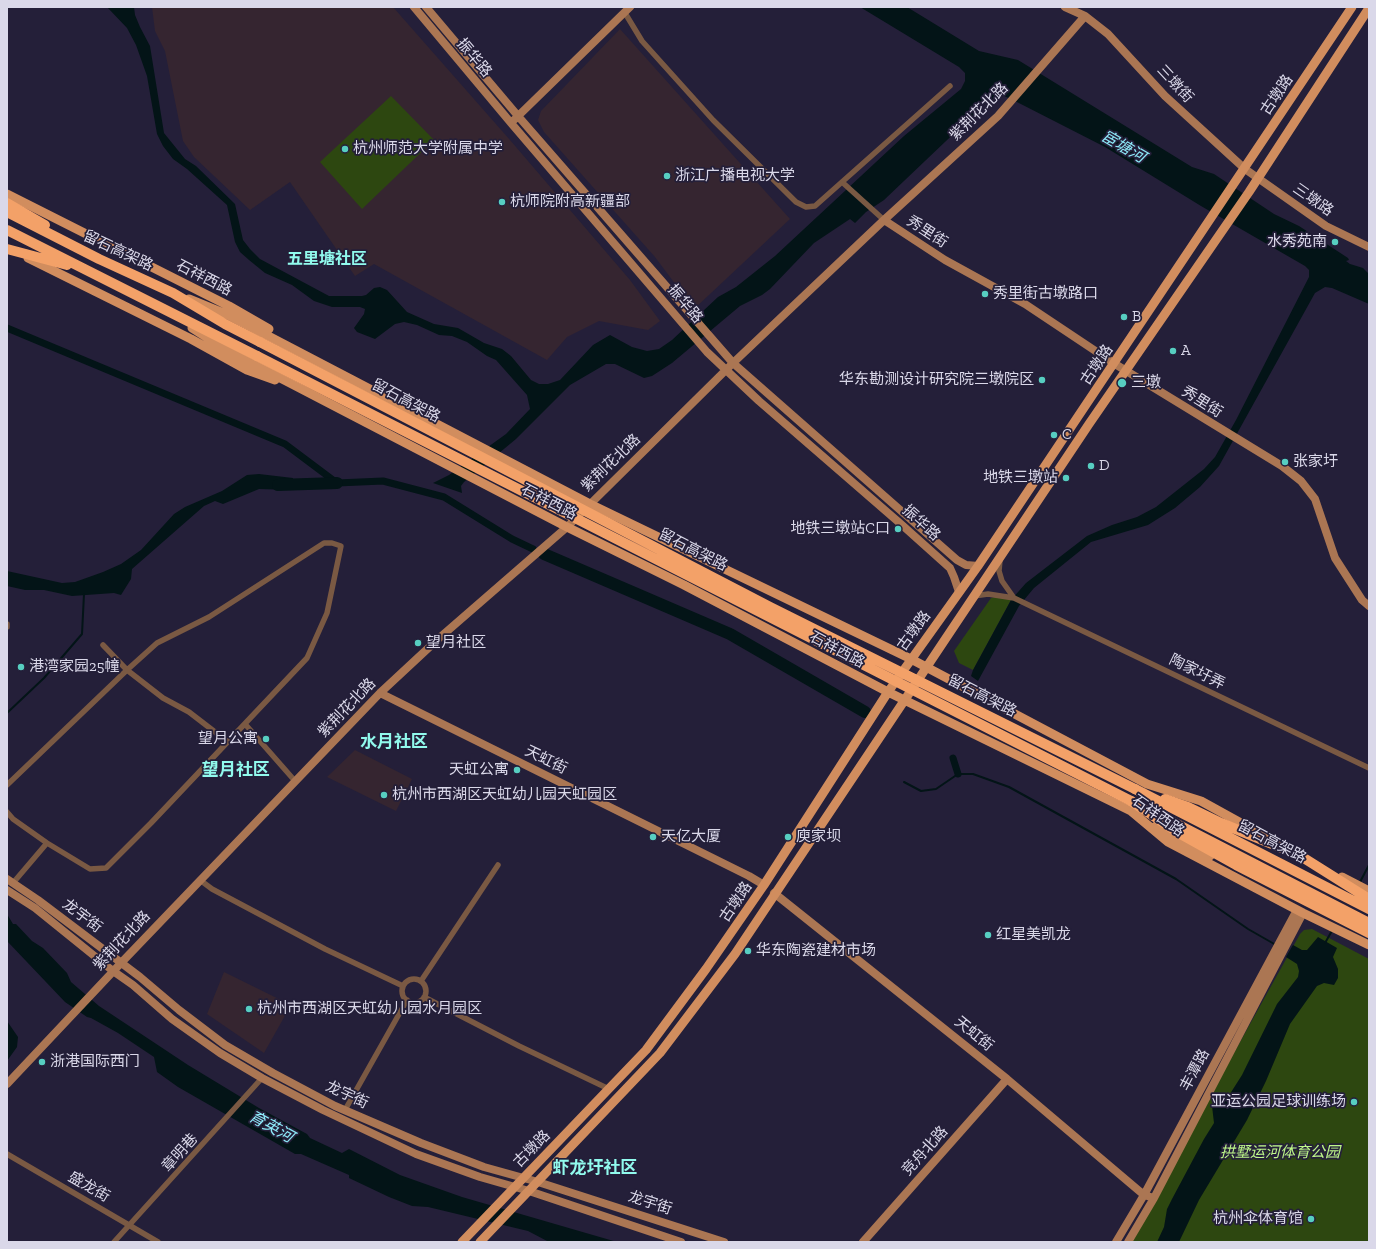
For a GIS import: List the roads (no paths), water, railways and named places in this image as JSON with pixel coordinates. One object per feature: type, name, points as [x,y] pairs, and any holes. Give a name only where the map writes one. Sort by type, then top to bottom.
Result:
[{"type":"highway","points":[[7,203],[99,259]]},
{"type":"highway","name":"留石高架路","points":[[7,212],[99,259],[173,293],[225,324],[770,607],[1135,789],[1369,909]]},
{"type":"highway","name":"留石高架路","points":[[7,230],[176,317],[257,356],[1131,806],[1335,917],[1369,923]]},
{"type":"highway","points":[[7,234],[30,242]]},
{"type":"highway","points":[[7,250],[89,271]]},
{"type":"highway","points":[[1135,789],[1188,806],[1221,823],[1299,855],[1352,885],[1368,896]]},
{"type":"highway","points":[[1131,806],[1236,865],[1335,917],[1350,929],[1369,933]]},
{"type":"main road","name":"古墩路","points":[[462,1242],[646,1050],[711,963],[764,885],[888,692],[978,566],[1115,364],[1352,7]]},
{"type":"main road","name":"古墩路","points":[[480,1242],[660,1053],[735,954],[774,893],[1000,556],[1249,192],[1369,8]]},
{"type":"main road","name":"石祥西路","points":[[7,194],[229,306],[342,373]]},
{"type":"main road","name":"石祥西路","points":[[7,250],[44,264],[247,370],[266,378],[290,383]]},
{"type":"main road","name":"石祥西路","points":[[173,293],[228,315],[298,352],[342,373],[590,504],[911,659],[925,668],[1147,784],[1200,802],[1299,855]]},
{"type":"main road","name":"石祥西路","points":[[176,317],[228,351],[567,527],[684,585],[888,692],[1131,806],[1168,842],[1300,911],[1335,917]]},
{"type":"main road","points":[[1350,929],[1369,939]]},
{"type":"main road","points":[[1350,929],[1369,945]]},
{"type":"street","name":"振华路","points":[[414,7],[707,352],[950,568],[959,592]]},
{"type":"street","name":"振华路","points":[[426,7],[716,345],[733,362],[957,560],[966,565],[978,566]]},
{"type":"street","name":"三墩街","points":[[1065,7],[1085,16],[1108,34],[1165,96],[1245,169]]},
{"type":"street","name":"三墩街","points":[[1081,7],[1085,16]]},
{"type":"street","points":[[511,123],[627,10],[642,41],[713,120],[796,202],[806,207],[815,206],[950,86]]},
{"type":"street","name":"紫荆花北路","points":[[7,1084],[121,962],[380,693],[440,636],[567,527],[733,362],[1008,105],[1085,16]]},
{"type":"street","name":"三墩路","points":[[1245,169],[1326,226],[1369,247]]},
{"type":"street","points":[[842,182],[884,220]]},
{"type":"street","name":"秀里街","points":[[884,220],[945,260],[1025,304],[1115,364],[1225,433],[1238,439],[1282,466],[1301,481],[1315,499],[1335,558],[1362,600],[1369,606]]},
{"type":"street","points":[[7,786],[126,670],[158,643],[209,617],[324,543],[332,542],[341,546],[327,613],[307,658],[106,868],[90,869],[47,843],[13,819],[7,812]]},
{"type":"street","points":[[1000,556],[1000,575],[1014,598]]},
{"type":"street","name":"陶家圩弄","points":[[974,596],[988,594],[1014,598],[1369,768]]},
{"type":"street","points":[[103,645],[126,670],[164,698],[189,712],[228,742]]},
{"type":"street","name":"天虹街","points":[[380,693],[749,876],[764,885]]},
{"type":"street","points":[[244,724],[295,781]]},
{"type":"street","points":[[10,881],[47,843]]},
{"type":"street","points":[[421,981],[498,865]]},
{"type":"street","points":[[200,880],[212,889],[325,949],[403,986]]},
{"type":"street","name":"龙宇街","points":[[10,881],[121,962],[179,1010],[225,1045],[273,1073],[345,1110],[420,1143],[484,1167],[538,1182],[724,1242]]},
{"type":"street","name":"龙宇街","points":[[7,890],[35,908],[113,971],[134,985],[172,1019],[220,1053],[262,1078],[323,1110],[416,1154],[480,1177],[529,1191],[681,1242]]},
{"type":"street","name":"天虹街","points":[[774,893],[1007,1079],[1144,1195],[1154,1198]]},
{"type":"street","name":"丰潭路","points":[[1128,1242],[1154,1198],[1300,911]]},
{"type":"street","name":"丰潭路","points":[[1116,1242],[1144,1195],[1279,952]]},
{"type":"street","points":[[411,979],[421,981],[425,986],[424,997],[418,1002],[407,1000],[403,994],[403,986],[411,979]]},
{"type":"street","points":[[424,997],[519,1046],[609,1089]]},
{"type":"street","points":[[345,1110],[407,1000]]},
{"type":"street","name":"章明巷","points":[[114,1242],[262,1078]]},
{"type":"street","name":"竞舟北路","points":[[863,1242],[1007,1079]]},
{"type":"street","name":"盛龙街","points":[[7,1154],[158,1242]]},
{"type":"water","name":"宦塘河","points":[[107,7],[134,7],[135,15],[150,46],[164,133],[185,159],[196,166],[235,204],[243,240],[260,259],[329,296],[362,296],[366,295],[374,288],[380,287],[387,290],[407,312],[434,324],[458,328],[484,343],[502,349],[511,356],[531,380],[539,384],[548,384],[560,380],[593,345],[610,335],[632,347],[647,351],[659,349],[672,340],[718,297],[736,287],[775,256],[904,136],[961,89],[965,81],[965,73],[959,67],[860,7],[907,7],[979,51],[1018,60],[1192,167],[1214,174],[1274,214],[1299,226],[1348,258],[1349,260],[1346,261],[1350,264],[1363,268],[1369,274],[1369,304],[1332,288],[1325,287],[1315,293],[1219,466],[1200,487],[1175,508],[1148,525],[1091,542],[1034,588],[1019,606],[978,681],[971,676],[973,670],[1011,600],[1026,583],[1087,536],[1112,525],[1137,517],[1156,507],[1204,469],[1215,457],[1236,420],[1309,277],[1309,270],[1305,266],[1201,206],[1105,147],[1013,100],[1004,96],[997,97],[987,102],[884,200],[866,212],[855,223],[850,219],[814,243],[770,289],[762,295],[740,306],[672,363],[652,376],[644,378],[615,364],[606,364],[570,385],[516,439],[464,482],[461,486],[462,493],[433,483],[449,475],[506,434],[530,409],[527,395],[496,360],[487,356],[467,342],[452,336],[439,335],[417,325],[404,322],[395,324],[375,339],[357,332],[354,328],[364,314],[365,309],[360,307],[332,307],[314,301],[292,285],[265,273],[240,252],[235,242],[227,205],[187,169],[173,159],[163,146],[157,134],[147,76],[136,45],[127,28]]},
{"type":"water","points":[[259,474],[293,478],[292,490],[259,489],[223,504],[215,501],[204,506],[132,569],[131,579],[121,595],[114,593],[72,596],[44,590],[25,590],[7,586],[7,571],[62,583],[75,582],[121,564],[141,550],[174,514],[185,507],[222,491],[247,475]]},
{"type":"water","name":"育英河","points":[[7,914],[13,924],[16,924],[32,941],[43,948],[67,973],[71,982],[99,1006],[188,1065],[259,1108],[307,1134],[310,1138],[342,1153],[349,1149],[400,1175],[462,1197],[617,1242],[549,1242],[528,1231],[428,1207],[412,1206],[349,1178],[349,1175],[301,1154],[295,1154],[178,1087],[157,1072],[154,1057],[118,1033],[87,1017],[65,1002],[7,941]]},
{"type":"water","points":[[1318,937],[1337,948],[1333,957],[1338,969],[1338,978],[1334,985],[1324,983],[1317,986],[1290,1024],[1266,1081],[1247,1120],[1199,1200],[1179,1242],[1157,1242],[1164,1227],[1167,1209],[1214,1123],[1212,1106],[1217,1100],[1228,1097],[1242,1075],[1277,1004],[1298,977],[1299,971],[1297,964],[1286,957],[1293,945],[1302,950],[1307,950]]},
{"type":"water","points":[[7,1021],[18,1037],[17,1047],[7,1061]]},
{"type":"waterway","points":[[7,328],[285,444],[337,483],[383,481],[444,497],[512,539],[533,549]]},
{"type":"waterway","points":[[278,485],[337,483]]},
{"type":"waterway","points":[[544,554],[730,634],[865,712]]},
{"type":"waterway","points":[[7,713],[44,678],[82,634],[84,594]]},
{"type":"waterway","points":[[953,758],[958,774]]},
{"type":"waterway","points":[[904,782],[921,791],[936,789],[958,774],[973,774],[1009,787],[1176,879],[1248,929],[1276,945]]},
{"type":"waterway","points":[[1360,882],[1369,865]]},
{"type":"waterway","points":[[1325,943],[1333,929]]},
{"type":"place","name":"杭州师范大学附属中学","points":[[345,149]]},
{"type":"place","name":"浙江广播电视大学","points":[[667,176]]},
{"type":"place","name":"杭师院附高新疆部","points":[[502,202]]},
{"type":"place","name":"水秀苑南","points":[[1335,242]]},
{"type":"place","name":"秀里街古墩路口","points":[[985,294]]},
{"type":"place","name":"B","points":[[1124,317]]},
{"type":"place","name":"A","points":[[1173,351]]},
{"type":"place","name":"华东勘测设计研究院三墩院区","points":[[1042,380]]},
{"type":"place","name":"三墩","points":[[1122,383]]},
{"type":"place","name":"C","points":[[1054,435]]},
{"type":"place","name":"张家圩","points":[[1285,462]]},
{"type":"place","name":"D","points":[[1091,466]]},
{"type":"place","name":"地铁三墩站","points":[[1066,478]]},
{"type":"place","name":"地铁三墩站C口","points":[[898,529]]},
{"type":"place","name":"望月社区","points":[[418,643]]},
{"type":"place","name":"港湾家园25幢","points":[[21,667]]},
{"type":"place","name":"望月公寓","points":[[266,739]]},
{"type":"place","name":"天虹公寓","points":[[517,770]]},
{"type":"place","name":"杭州市西湖区天虹幼儿园天虹园区","points":[[384,795]]},
{"type":"place","name":"天亿大厦","points":[[653,837]]},
{"type":"place","name":"庾家坝","points":[[788,837]]},
{"type":"place","name":"红星美凯龙","points":[[988,935]]},
{"type":"place","name":"华东陶瓷建材市场","points":[[748,951]]},
{"type":"place","name":"杭州市西湖区天虹幼儿园水月园区","points":[[249,1009]]},
{"type":"place","name":"浙港国际西门","points":[[42,1062]]},
{"type":"place","name":"亚运公园足球训练场","points":[[1354,1102]]},
{"type":"place","name":"杭州伞体育馆","points":[[1311,1219]]},
{"type":"district","name":"五里塘社区","points":[[327,259]]},
{"type":"district","name":"水月社区","points":[[394,742]]},
{"type":"district","name":"望月社区","points":[[236,770]]},
{"type":"district","name":"虾龙圩社区","points":[[595,1168]]},
{"type":"park label","name":"拱墅运河体育公园","points":[[1280,1153]]}]
